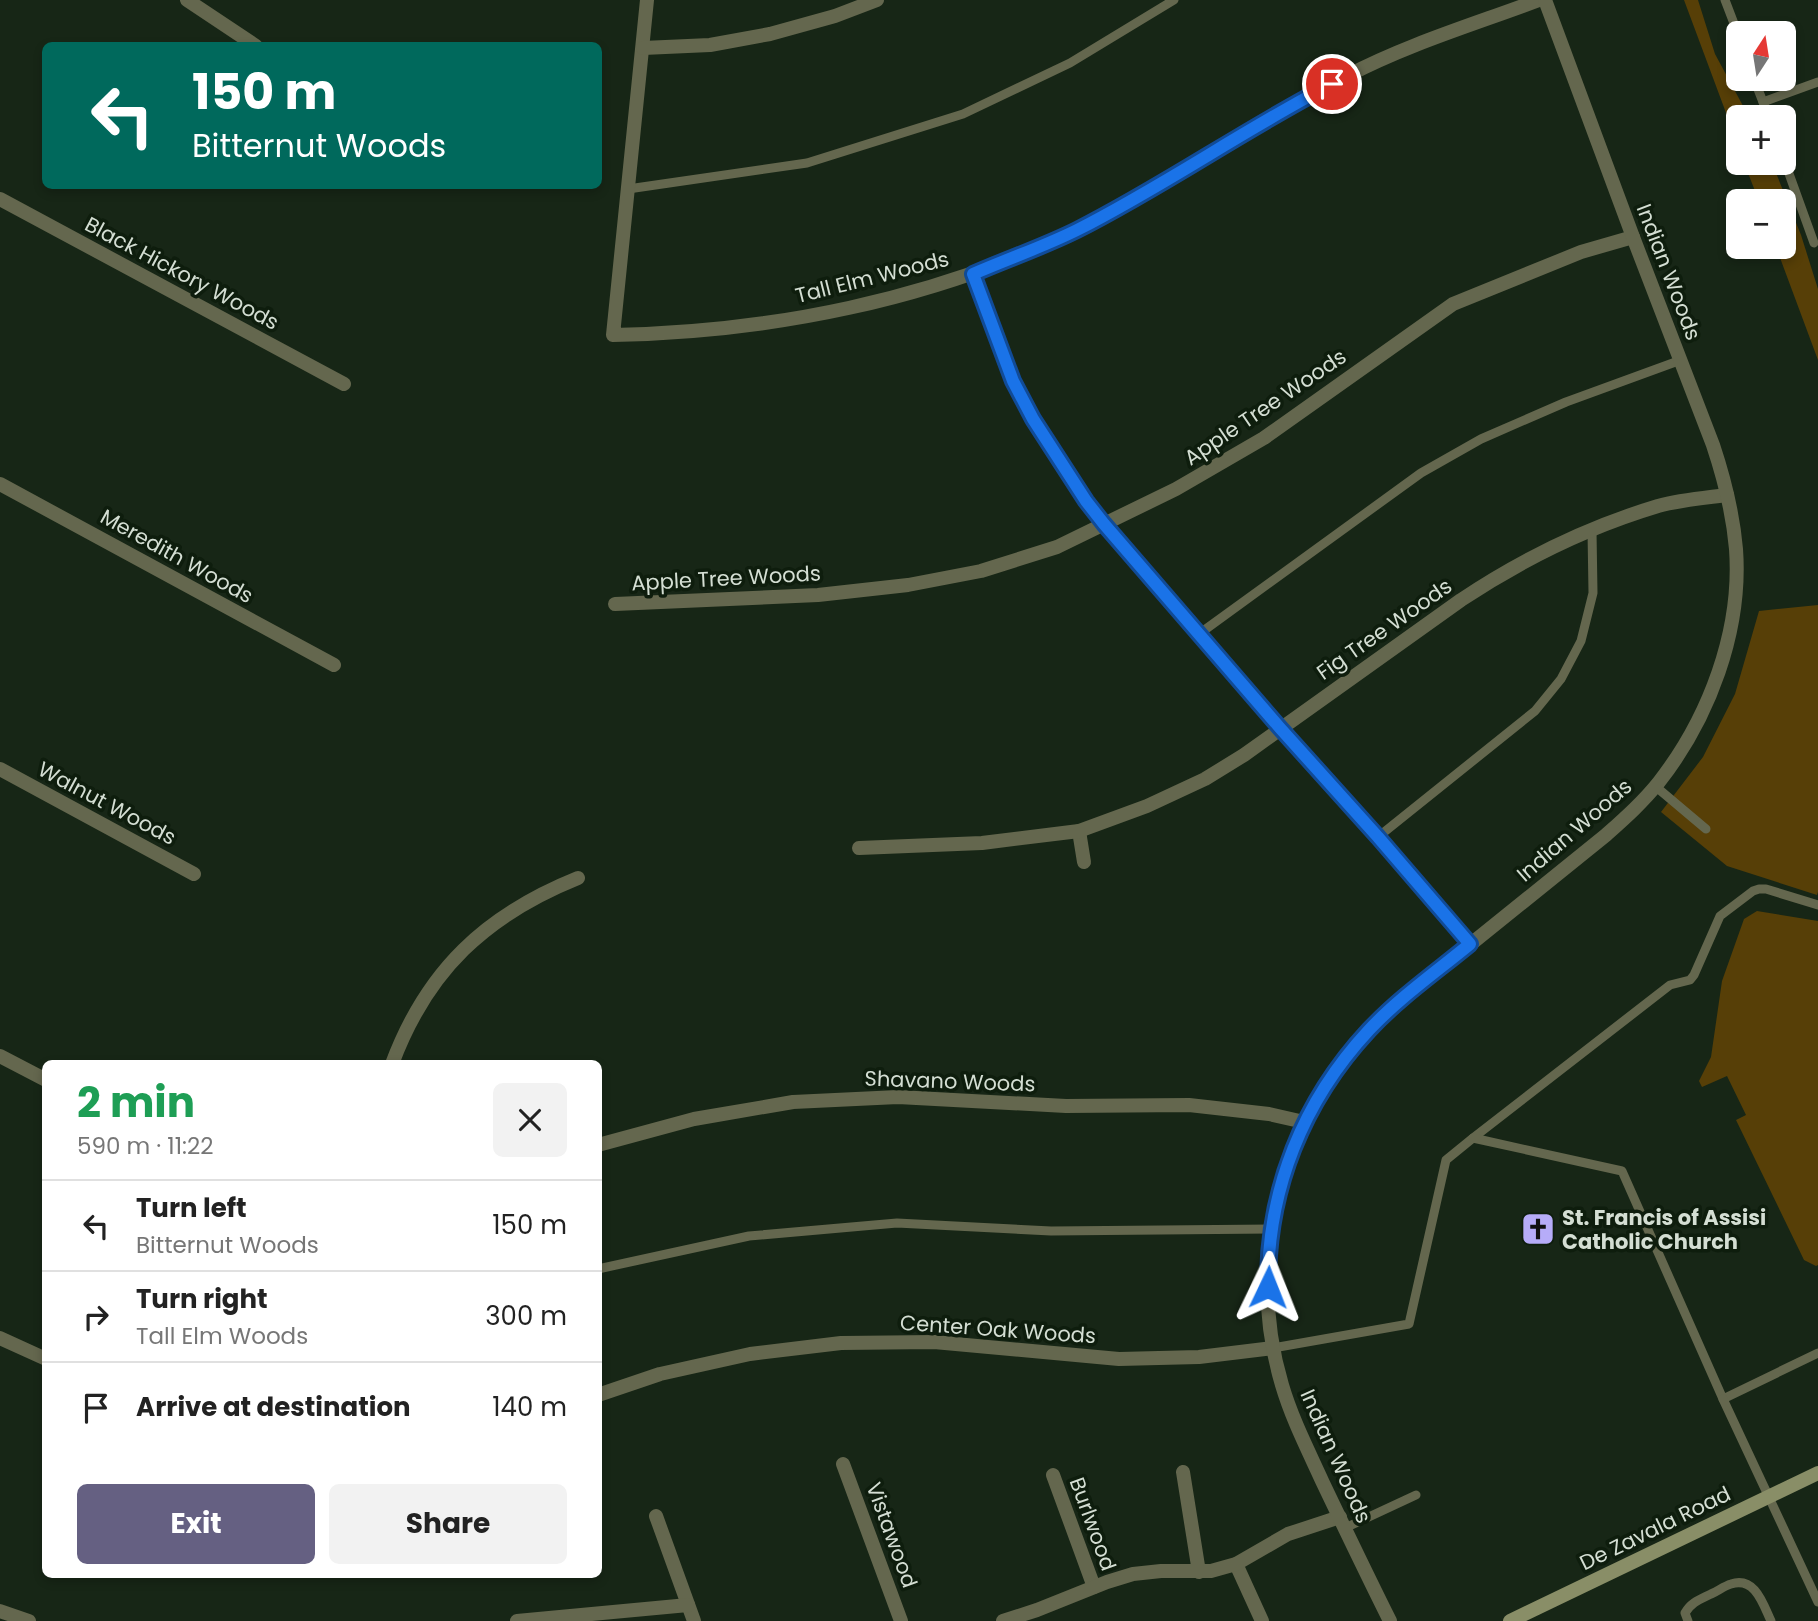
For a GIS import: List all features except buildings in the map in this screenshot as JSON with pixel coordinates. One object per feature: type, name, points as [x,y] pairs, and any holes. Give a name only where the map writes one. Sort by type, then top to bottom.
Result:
[{"type":"main road","name":"De Zavala Road","points":[[1510,1621],[1818,1473]]},
{"type":"street","points":[[187,0],[250,42]]},
{"type":"street","points":[[628,188],[647,0]]},
{"type":"street","points":[[643,48],[710,45],[770,34],[835,16],[877,0]]},
{"type":"street","name":"Tall Elm Woods","points":[[628,188],[613,335],[759,325],[870,304],[973,274],[1075,231],[1174,177],[1297,102],[1349,75],[1391,55],[1539,0]]},
{"type":"street","name":"Indian Woods","points":[[1390,1621],[1294,1420],[1281,1384],[1273,1348],[1268,1306],[1271,1228],[1290,1153],[1322,1089],[1370,1029],[1399,1002],[1606,835],[1656,786],[1679,755],[1712,691],[1732,621],[1736,585],[1736,549],[1727,495],[1713,445],[1545,0]]},
{"type":"street","name":"Black Hickory Woods","points":[[0,199],[344,384]]},
{"type":"street","name":"Apple Tree Woods","points":[[615,604],[818,595],[908,585],[981,571],[1057,547],[1176,489],[1264,438],[1453,304],[1581,252],[1633,237]]},
{"type":"street","points":[[973,274],[1013,381],[1033,419],[1086,501],[1470,944]]},
{"type":"street","name":"Meredith Woods","points":[[0,484],[334,665]]},
{"type":"street","name":"Fig Tree Woods","points":[[859,848],[982,843],[1079,831],[1147,806],[1205,779],[1244,754],[1490,581],[1544,551],[1659,506],[1727,495]]},
{"type":"street","name":"Walnut Woods","points":[[0,769],[194,874]]},
{"type":"street","points":[[1079,831],[1084,862]]},
{"type":"street","points":[[394,1060],[401,1040],[426,995],[472,940],[522,904],[578,878]]},
{"type":"street","points":[[0,1056],[42,1078]]},
{"type":"street","name":"Shavano Woods","points":[[602,1144],[694,1119],[793,1102],[898,1097],[1066,1106],[1189,1105],[1269,1114],[1304,1122]]},
{"type":"street","points":[[0,1338],[42,1357]]},
{"type":"street","name":"Center Oak Woods","points":[[602,1394],[660,1374],[750,1354],[841,1343],[934,1342],[1119,1359],[1199,1357],[1273,1348]]},
{"type":"street","name":"Vistawood","points":[[843,1464],[901,1621]]},
{"type":"street","points":[[1183,1472],[1199,1572]]},
{"type":"street","name":"Burlwood","points":[[1053,1475],[1094,1587]]},
{"type":"street","points":[[656,1516],[694,1621]]},
{"type":"street","points":[[1003,1621],[1040,1615],[1094,1587],[1133,1574],[1211,1571],[1236,1564],[1288,1534],[1342,1522]]},
{"type":"street","points":[[1236,1564],[1262,1621]]},
{"type":"street","points":[[517,1621],[688,1605]]},
{"type":"street","points":[[0,1611],[29,1621]]},
{"type":"lane","points":[[628,188],[807,163],[963,114],[1070,63],[1174,0]]},
{"type":"lane","points":[[1725,0],[1733,21]]},
{"type":"lane","points":[[1758,91],[1763,103],[1818,82]]},
{"type":"lane","points":[[1789,175],[1814,243]]},
{"type":"lane","points":[[1199,634],[1421,473],[1481,439],[1566,402],[1681,360]]},
{"type":"lane","points":[[1378,837],[1535,711],[1561,679],[1580,641],[1593,593],[1592,531]]},
{"type":"lane","points":[[1656,786],[1706,829]]},
{"type":"lane","points":[[1273,1348],[1409,1324],[1446,1160],[1670,985],[1690,980],[1720,916],[1753,891],[1766,889],[1818,905]]},
{"type":"lane","points":[[1473,1138],[1622,1171],[1723,1399],[1818,1602]]},
{"type":"lane","points":[[602,1268],[749,1236],[897,1223],[1051,1231],[1271,1228]]},
{"type":"lane","points":[[1723,1399],[1818,1353]]},
{"type":"lane","points":[[1342,1522],[1416,1495]]},
{"type":"lane","points":[[1688,1621],[1685,1613],[1690,1605],[1732,1583],[1742,1583],[1750,1585],[1757,1592],[1771,1621]]},
{"type":"shaded area","points":[[1684,0],[1698,0],[1715,54],[1726,74],[1726,91],[1735,91],[1743,105],[1726,105],[1726,113]]},
{"type":"shaded area","points":[[1749,175],[1777,175],[1782,189],[1754,189]]},
{"type":"shaded area","points":[[1796,223],[1818,289],[1818,360],[1780,259],[1796,259]]},
{"type":"shaded area","points":[[1818,605],[1817,895],[1727,866],[1661,812],[1703,757],[1735,694],[1759,611]]},
{"type":"shaded area","points":[[1757,911],[1818,921],[1816,1266],[1804,1260],[1736,1120],[1746,1115],[1727,1076],[1702,1087],[1699,1081],[1711,1057],[1722,981],[1744,919]]},
{"type":"place","name":"St. Francis of Assisi Catholic Church","points":[[1538,1229]]},
{"type":"route","points":[[1268,1287],[1271,1228],[1279,1191],[1290,1153],[1322,1089],[1370,1029],[1470,944],[1086,501],[1033,419],[1013,381],[973,274],[1075,231],[1174,177],[1297,102],[1332,84]]}]
